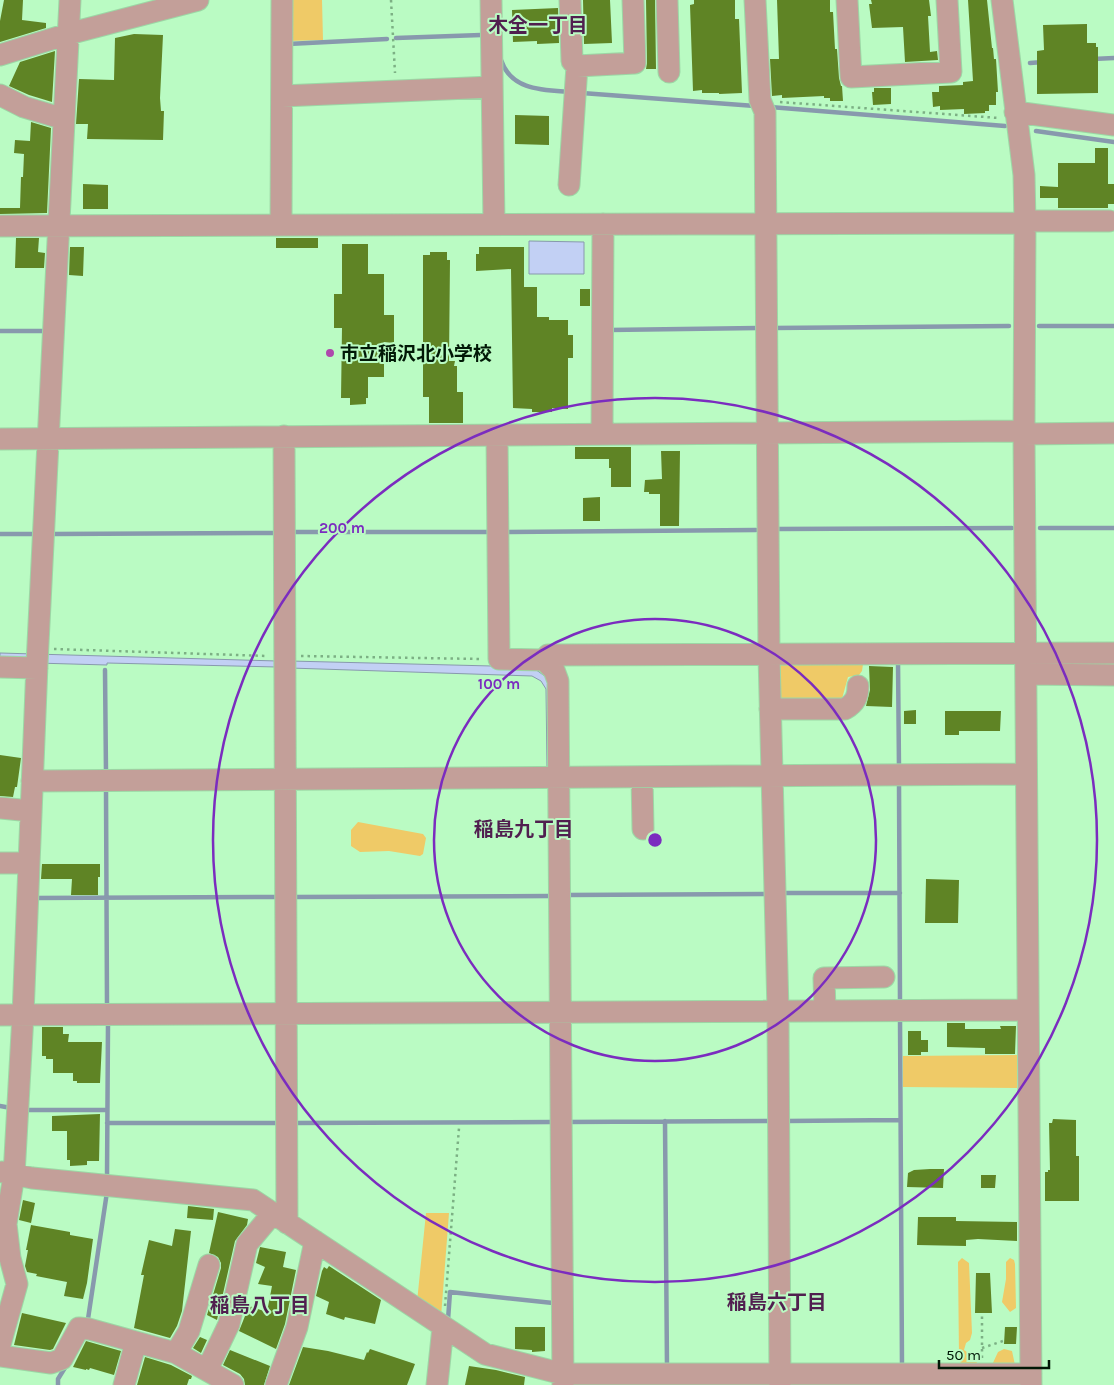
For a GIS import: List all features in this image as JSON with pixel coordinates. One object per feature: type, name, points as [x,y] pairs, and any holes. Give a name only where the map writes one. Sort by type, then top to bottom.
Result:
[{"type":"street","points":[[0,1345],[17,1284],[10,1258],[6,1224],[7,1173],[23,1015],[37,661],[70,0]]},
{"type":"street","points":[[0,55],[68,34],[198,0]]},
{"type":"street","points":[[281,225],[282,0]]},
{"type":"street","points":[[491,0],[494,224]]},
{"type":"street","points":[[570,0],[572,61],[578,66],[635,63],[633,0]]},
{"type":"street","points":[[667,0],[669,72]]},
{"type":"street","points":[[756,0],[760,100],[765,112],[769,655],[778,1011],[780,1380]]},
{"type":"street","points":[[847,0],[851,77],[951,72],[947,0]]},
{"type":"street","points":[[7,1173],[32,1178],[253,1200],[443,1327],[490,1356],[563,1380],[780,1380],[982,1374],[1031,1380],[1024,175],[1015,116],[1002,0]]},
{"type":"street","points":[[569,185],[578,66]]},
{"type":"street","points":[[282,96],[492,87]]},
{"type":"street","points":[[0,95],[24,107],[64,119]]},
{"type":"street","points":[[1015,116],[1114,125]]},
{"type":"street","points":[[0,226],[1025,223],[1035,221],[1109,220]]},
{"type":"street","points":[[602,434],[603,224]]},
{"type":"street","points":[[0,438],[767,433],[1114,433]]},
{"type":"street","points":[[497,435],[499,659],[544,660],[554,670],[558,681],[563,1380]]},
{"type":"street","points":[[280,1218],[286,1014],[284,436]]},
{"type":"street","points":[[1026,664],[1114,653]]},
{"type":"street","points":[[544,660],[548,655],[769,655],[1026,664],[1114,674]]},
{"type":"street","points":[[0,667],[37,661]]},
{"type":"street","points":[[770,709],[845,709],[858,696],[858,686]]},
{"type":"street","points":[[32,781],[1026,774]]},
{"type":"street","points":[[642,777],[643,828]]},
{"type":"street","points":[[0,808],[31,811]]},
{"type":"street","points":[[0,863],[29,863]]},
{"type":"street","points":[[825,1011],[824,978],[884,977]]},
{"type":"street","points":[[0,1015],[1028,1010]]},
{"type":"street","points":[[201,1374],[229,1324],[247,1244],[280,1218]]},
{"type":"street","points":[[276,1385],[297,1327],[315,1241]]},
{"type":"street","points":[[176,1353],[190,1331],[208,1265]]},
{"type":"street","points":[[437,1385],[443,1327]]},
{"type":"street","points":[[0,1356],[51,1363],[62,1359],[79,1328],[89,1329],[176,1353],[201,1374],[233,1385]]},
{"type":"street","points":[[124,1385],[136,1342]]},
{"type":"path","points":[[392,0],[396,91]]},
{"type":"path","points":[[760,100],[1015,116]]},
{"type":"path","points":[[443,1327],[459,1128]]},
{"type":"path","points":[[982,1314],[982,1374]]},
{"type":"path","points":[[982,1348],[1003,1341]]},
{"type":"shaded area","points":[[286,0],[322,0],[323,40],[286,41]]},
{"type":"shaded area","points":[[778,664],[863,664],[859,675],[848,677],[840,706],[782,705],[773,666]]},
{"type":"shaded area","points":[[358,822],[423,834],[426,838],[423,854],[420,856],[389,851],[360,852],[351,846],[351,830]]},
{"type":"shaded area","points":[[1017,1055],[1017,1088],[903,1087],[903,1056]]},
{"type":"shaded area","points":[[426,1213],[449,1213],[441,1317],[417,1302]]},
{"type":"shaded area","points":[[962,1258],[969,1263],[972,1333],[964,1350],[972,1355],[977,1362],[975,1366],[960,1366],[958,1262]]},
{"type":"shaded area","points":[[1010,1258],[1014,1260],[1015,1264],[1016,1308],[1010,1312],[1002,1302],[1006,1279],[1006,1262]]},
{"type":"shaded area","points":[[1004,1349],[1012,1351],[1015,1365],[992,1365],[998,1352]]},
{"type":"water","points":[[529,241],[584,242],[584,274],[529,274]]},
{"type":"water","points":[[0,653],[277,661],[277,667],[0,662]]},
{"type":"water","points":[[290,661],[532,667],[549,679],[552,767],[547,767],[546,689],[541,681],[532,676],[290,668]]},
{"type":"building","points":[[4,0],[23,0],[22,20],[46,23],[46,28],[0,42],[0,21]]},
{"type":"building","points":[[583,0],[610,0],[612,43],[584,44]]},
{"type":"building","points":[[646,0],[655,0],[656,69],[646,69]]},
{"type":"building","points":[[694,0],[735,0],[735,19],[739,19],[742,93],[719,94],[702,93],[702,90],[693,91],[690,5],[694,4]]},
{"type":"building","points":[[777,0],[830,0],[830,12],[833,12],[835,49],[837,49],[843,101],[830,101],[830,98],[824,98],[824,96],[782,98],[782,95],[772,96],[770,59],[779,59]]},
{"type":"building","points":[[871,0],[929,0],[931,16],[928,16],[930,52],[937,51],[938,60],[905,62],[903,27],[872,28],[869,4],[872,4]]},
{"type":"building","points":[[968,0],[987,0],[992,48],[994,59],[996,59],[998,92],[996,92],[996,105],[989,105],[989,111],[985,111],[985,113],[964,114],[964,109],[940,110],[940,106],[933,107],[932,92],[939,92],[939,86],[963,85],[963,82],[973,81]]},
{"type":"building","points":[[558,8],[559,43],[537,44],[537,41],[513,42],[512,10]]},
{"type":"building","points":[[1087,24],[1087,43],[1096,43],[1096,47],[1098,47],[1098,93],[1037,94],[1037,51],[1044,50],[1043,25]]},
{"type":"building","points":[[134,34],[163,35],[160,98],[161,111],[164,111],[163,140],[87,139],[88,124],[76,124],[79,79],[114,80],[115,38]]},
{"type":"building","points":[[55,51],[52,102],[9,86],[20,62]]},
{"type":"building","points":[[874,88],[891,88],[891,104],[873,105],[872,92],[874,92]]},
{"type":"building","points":[[515,115],[549,116],[549,145],[515,144]]},
{"type":"building","points":[[31,122],[51,128],[47,213],[0,214],[0,208],[20,208],[24,154],[14,153],[15,140],[30,141]]},
{"type":"building","points":[[1095,148],[1108,148],[1108,184],[1114,184],[1114,204],[1108,204],[1108,208],[1058,208],[1058,198],[1040,198],[1040,186],[1058,187],[1058,163],[1095,163]]},
{"type":"building","points":[[83,184],[108,185],[108,209],[83,209]]},
{"type":"building","points":[[16,238],[39,238],[38,252],[45,253],[44,268],[15,268]]},
{"type":"building","points":[[276,238],[318,238],[318,248],[276,248]]},
{"type":"building","points":[[342,244],[368,244],[368,274],[384,274],[384,315],[394,315],[394,343],[384,342],[384,377],[368,377],[368,398],[366,398],[366,404],[350,405],[350,398],[341,398],[342,328],[334,328],[334,294],[342,294]]},
{"type":"building","points":[[70,247],[84,247],[83,276],[69,275]]},
{"type":"building","points":[[479,247],[524,247],[524,287],[537,287],[537,317],[549,317],[549,320],[568,320],[568,335],[573,335],[573,358],[568,358],[568,409],[552,408],[552,412],[532,412],[532,409],[513,408],[511,269],[476,271],[476,254],[479,254]]},
{"type":"building","points":[[430,252],[447,252],[447,260],[450,260],[449,361],[455,361],[454,366],[457,366],[457,392],[463,392],[463,423],[429,423],[429,397],[423,397],[423,255],[430,255]]},
{"type":"building","points":[[580,289],[590,289],[590,306],[580,306]]},
{"type":"building","points":[[575,447],[631,447],[631,487],[611,487],[609,459],[575,459]]},
{"type":"building","points":[[661,451],[680,451],[679,526],[660,526],[660,494],[644,492],[645,480],[662,479]]},
{"type":"building","points":[[600,497],[600,521],[583,521],[583,498]]},
{"type":"building","points":[[869,666],[893,667],[892,707],[866,706],[870,690]]},
{"type":"building","points":[[916,710],[916,724],[904,724],[904,711]]},
{"type":"building","points":[[945,711],[1001,711],[1000,731],[959,731],[959,735],[945,735]]},
{"type":"building","points":[[0,755],[21,758],[17,787],[15,787],[13,797],[0,796]]},
{"type":"building","points":[[42,864],[100,864],[98,895],[71,895],[72,879],[41,879]]},
{"type":"building","points":[[926,879],[959,880],[958,923],[925,923]]},
{"type":"building","points":[[947,1023],[965,1023],[965,1029],[1001,1029],[1000,1026],[1016,1026],[1015,1054],[985,1054],[985,1048],[947,1047]]},
{"type":"building","points":[[42,1027],[63,1027],[63,1034],[69,1034],[68,1042],[102,1042],[100,1083],[77,1083],[77,1081],[73,1081],[73,1073],[53,1073],[53,1059],[46,1059],[46,1056],[42,1056]]},
{"type":"building","points":[[908,1031],[921,1031],[921,1040],[928,1040],[928,1052],[921,1052],[921,1055],[908,1055]]},
{"type":"building","points":[[100,1114],[99,1161],[87,1161],[87,1165],[70,1166],[70,1160],[67,1160],[67,1131],[52,1131],[52,1116]]},
{"type":"building","points":[[1053,1119],[1076,1120],[1076,1156],[1079,1156],[1079,1201],[1045,1201],[1045,1172],[1050,1170],[1049,1123],[1052,1123]]},
{"type":"building","points":[[944,1169],[943,1188],[907,1187],[908,1173],[914,1170]]},
{"type":"building","points":[[981,1175],[996,1175],[995,1188],[981,1188]]},
{"type":"building","points":[[23,1200],[35,1203],[31,1223],[19,1220]]},
{"type":"building","points":[[188,1206],[214,1209],[213,1220],[187,1218]]},
{"type":"building","points":[[218,1212],[248,1219],[247,1225],[235,1241],[217,1320],[207,1315],[221,1268],[218,1257],[209,1253]]},
{"type":"building","points":[[918,1217],[956,1217],[956,1221],[1017,1222],[1017,1241],[978,1239],[966,1240],[966,1246],[917,1245]]},
{"type":"building","points":[[31,1225],[70,1232],[70,1235],[93,1239],[83,1299],[64,1296],[67,1282],[36,1276],[37,1274],[27,1272],[25,1266],[28,1250],[26,1250]]},
{"type":"building","points":[[175,1229],[191,1231],[182,1311],[177,1326],[170,1338],[134,1328],[144,1275],[141,1275],[149,1240],[172,1246]]},
{"type":"building","points":[[260,1247],[286,1252],[283,1267],[296,1270],[285,1324],[276,1349],[239,1331],[249,1306],[267,1312],[272,1286],[258,1284],[265,1267],[256,1263]]},
{"type":"building","points":[[329,1266],[381,1300],[375,1324],[345,1317],[344,1320],[326,1314],[329,1302],[316,1296],[322,1271],[324,1267],[327,1269]]},
{"type":"building","points":[[976,1273],[990,1273],[992,1313],[975,1313]]},
{"type":"building","points":[[22,1313],[66,1323],[53,1349],[14,1345]]},
{"type":"building","points":[[515,1327],[545,1327],[545,1351],[532,1352],[532,1350],[515,1349]]},
{"type":"building","points":[[1005,1327],[1017,1327],[1016,1344],[1004,1344]]},
{"type":"building","points":[[200,1337],[207,1340],[201,1353],[193,1348]]},
{"type":"building","points":[[86,1341],[121,1351],[114,1375],[90,1368],[86,1370],[73,1367]]},
{"type":"building","points":[[303,1347],[364,1360],[370,1349],[415,1364],[407,1385],[289,1385]]},
{"type":"building","points":[[230,1350],[270,1366],[264,1385],[245,1385],[244,1379],[240,1374],[223,1365]]},
{"type":"building","points":[[145,1357],[171,1365],[192,1376],[191,1379],[189,1379],[187,1385],[137,1385]]},
{"type":"building","points":[[469,1366],[525,1377],[524,1385],[465,1385]]},
{"type":"waterway","points":[[396,38],[481,35]]},
{"type":"waterway","points":[[288,44],[387,39]]},
{"type":"waterway","points":[[1093,59],[1114,58]]},
{"type":"waterway","points":[[501,60],[506,70],[520,83],[538,89],[569,92]]},
{"type":"waterway","points":[[1030,63],[1043,62]]},
{"type":"waterway","points":[[582,93],[755,106]]},
{"type":"waterway","points":[[770,107],[1005,126]]},
{"type":"waterway","points":[[1036,131],[1114,142]]},
{"type":"waterway","points":[[773,328],[1009,326]]},
{"type":"waterway","points":[[1039,326],[1114,326]]},
{"type":"waterway","points":[[609,330],[758,328]]},
{"type":"waterway","points":[[0,331],[42,331],[46,333]]},
{"type":"waterway","points":[[776,529],[1012,528]]},
{"type":"waterway","points":[[1040,528],[1114,528]]},
{"type":"waterway","points":[[507,532],[756,530]]},
{"type":"waterway","points":[[290,532],[491,532]]},
{"type":"waterway","points":[[53,534],[280,533]]},
{"type":"waterway","points":[[0,534],[37,534]]},
{"type":"waterway","points":[[898,661],[899,768]]},
{"type":"waterway","points":[[105,670],[106,773]]},
{"type":"waterway","points":[[899,783],[900,1003]]},
{"type":"waterway","points":[[106,790],[107,1006]]},
{"type":"waterway","points":[[782,893],[900,893]]},
{"type":"waterway","points":[[566,895],[768,894]]},
{"type":"waterway","points":[[292,897],[550,896]]},
{"type":"waterway","points":[[34,898],[277,897]]},
{"type":"waterway","points":[[900,1018],[902,1367]]},
{"type":"waterway","points":[[107,1178],[108,1023]]},
{"type":"waterway","points":[[0,1106],[11,1108]]},
{"type":"waterway","points":[[27,1110],[107,1110]]},
{"type":"waterway","points":[[787,1121],[900,1120]]},
{"type":"waterway","points":[[665,1121],[667,1368]]},
{"type":"waterway","points":[[566,1122],[772,1121]]},
{"type":"waterway","points":[[293,1123],[551,1122]]},
{"type":"waterway","points":[[107,1123],[279,1123]]},
{"type":"waterway","points":[[88,1319],[107,1192]]},
{"type":"waterway","points":[[448,1320],[450,1292],[553,1303]]},
{"type":"waterway","points":[[58,1385],[58,1379],[66,1366]]},
{"type":"place","name":"市立稲沢北小学校","points":[[330,353]]},
{"type":"district","name":"木全一丁目","points":[[538,25]]},
{"type":"district","name":"稲島九丁目","points":[[524,829]]},
{"type":"district","name":"稲島六丁目","points":[[777,1302]]},
{"type":"district","name":"稲島八丁目","points":[[260,1305]]}]
